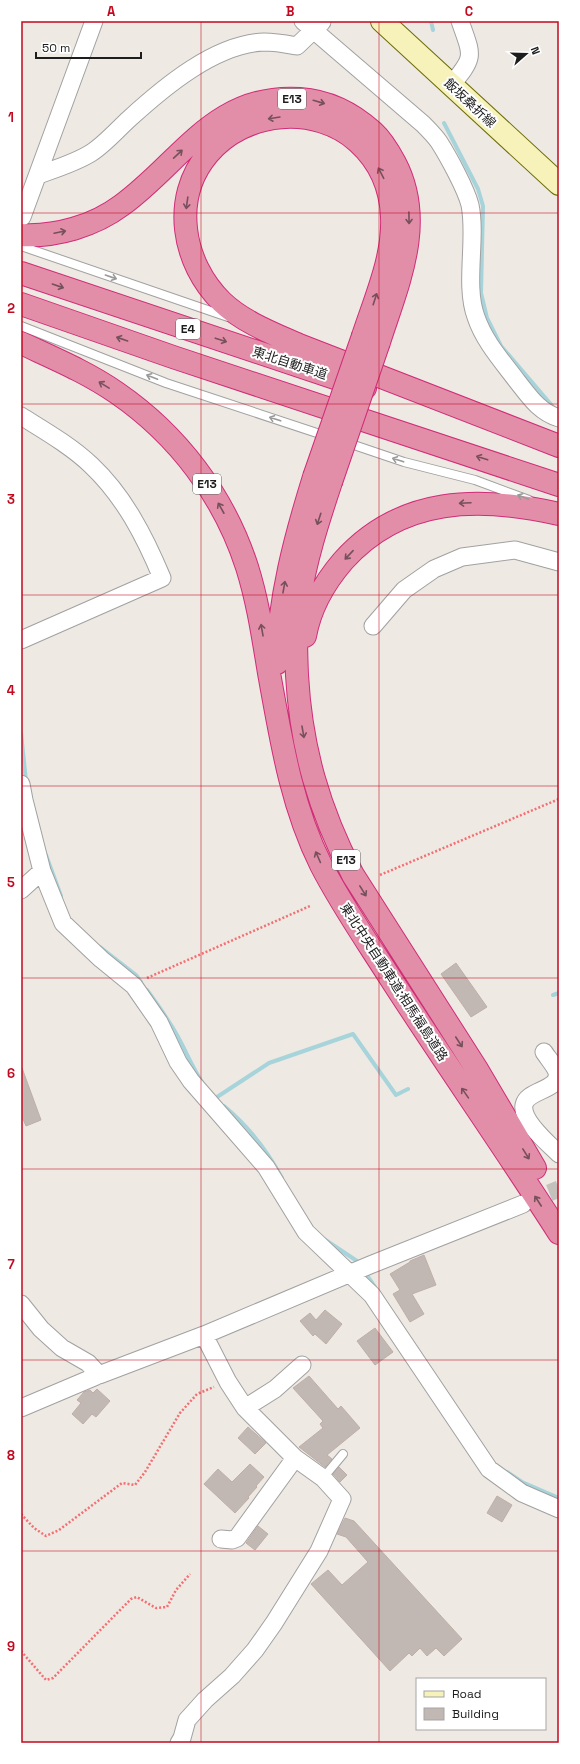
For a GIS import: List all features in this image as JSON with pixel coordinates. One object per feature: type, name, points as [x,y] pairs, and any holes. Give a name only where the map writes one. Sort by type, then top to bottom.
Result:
[{"type":"highway","name":"E13","points":[[22,217],[32,236],[80,227],[102,218],[122,205],[143,188],[200,134],[220,120],[242,108],[265,101],[290,99],[313,100],[338,108],[360,120],[377,136],[390,154],[401,175],[408,198],[409,220],[407,245],[401,272],[371,339],[323,479],[298,603],[298,693]]},
{"type":"highway","points":[[371,339],[391,239],[392,218],[386,182],[375,161],[349,134],[332,124],[314,118],[295,116],[272,118],[249,125],[227,136],[208,154],[196,173],[188,196],[185,218],[187,240],[195,263],[208,285],[223,302],[240,316],[263,329],[341,362],[559,446]]},
{"type":"highway","name":"東北自動車道","points":[[21,273],[559,455]]},
{"type":"highway","name":"E4","points":[[21,304],[173,357],[559,484]]},
{"type":"highway","name":"E13","points":[[21,343],[85,374],[115,391],[140,410],[168,435],[206,482],[236,537],[247,566],[262,628],[276,710]]},
{"type":"highway","points":[[276,710],[277,648],[285,584],[299,525],[323,479]]},
{"type":"highway","points":[[298,693],[302,652],[312,612],[322,591],[336,570],[352,552],[371,536],[392,522],[415,512],[440,505],[466,503],[510,504],[559,513]]},
{"type":"highway","name":"東北中央自動車道;相馬福島道路","points":[[298,693],[308,760],[317,792],[340,849],[353,875],[478,1071],[522,1148],[559,1206]]},
{"type":"highway","name":"東北中央自動車道;相馬福島道路","points":[[276,710],[284,754],[298,807],[321,864],[334,890],[460,1084],[510,1156],[559,1233]]},
{"type":"main road","name":"飯坂桑折線","points":[[382,21],[559,184]]},
{"type":"street","points":[[22,217],[94,21]]},
{"type":"street","points":[[451,85],[465,68],[470,59],[469,48],[460,21]]},
{"type":"street","points":[[38,175],[92,153],[172,82],[196,66],[221,54],[244,46],[264,42],[297,46],[314,24],[423,124],[439,142],[461,183],[470,204],[472,224],[472,299],[476,316],[492,348],[529,396],[539,408],[559,418]]},
{"type":"street","points":[[21,416],[54,436],[91,465],[101,476],[128,510],[150,549],[162,578],[21,640]]},
{"type":"street","points":[[373,626],[404,590],[434,569],[462,557],[516,550],[559,562]]},
{"type":"street","points":[[21,784],[42,871],[63,923],[101,959],[134,986],[159,1022],[178,1062],[191,1080],[266,1167],[306,1232],[359,1269],[372,1295],[489,1469],[522,1493],[559,1509]]},
{"type":"street","points":[[21,890],[42,871]]},
{"type":"street","points":[[544,1052],[557,1072],[556,1080],[552,1085],[527,1100],[524,1105],[530,1124],[559,1154]]},
{"type":"street","points":[[21,1408],[99,1375],[204,1335],[359,1269],[523,1204]]},
{"type":"street","points":[[21,1304],[41,1329],[62,1348],[88,1363],[99,1375]]},
{"type":"street","points":[[179,1743],[187,1720],[255,1650],[319,1551],[342,1499],[323,1478],[295,1458],[245,1408],[228,1382],[204,1335]]},
{"type":"street","points":[[245,1408],[275,1389],[302,1364]]},
{"type":"street","points":[[221,1539],[232,1540],[237,1538],[295,1458]]},
{"type":"lane","points":[[21,246],[263,329]]},
{"type":"lane","points":[[21,326],[166,383],[404,462],[475,480],[559,513]]},
{"type":"lane","points":[[323,1478],[343,1454]]},
{"type":"path","points":[[380,875],[559,799]]},
{"type":"path","points":[[149,976],[310,906]]},
{"type":"path","points":[[21,1514],[34,1528],[46,1536],[59,1530],[122,1482],[135,1484],[145,1472],[180,1413],[190,1400],[197,1394],[228,1382]]},
{"type":"path","points":[[21,1651],[46,1680],[53,1678],[130,1599],[138,1597],[156,1608],[164,1609],[167,1607],[176,1590],[190,1574]]},
{"type":"building","points":[[456,963],[487,1007],[471,1017],[441,974]]},
{"type":"building","points":[[22,1068],[41,1120],[26,1126],[23,1119],[21,1120]]},
{"type":"building","points":[[424,1255],[436,1285],[412,1294],[424,1314],[410,1322],[393,1294],[400,1290],[390,1274],[410,1261]]},
{"type":"building","points":[[325,1310],[342,1324],[326,1344],[315,1334],[313,1336],[300,1321],[310,1313],[316,1320]]},
{"type":"building","points":[[375,1328],[393,1352],[375,1365],[357,1341]]},
{"type":"building","points":[[309,1376],[338,1409],[341,1406],[360,1428],[327,1455],[332,1459],[325,1467],[299,1447],[323,1428],[320,1424],[323,1421],[293,1388]]},
{"type":"building","points":[[97,1389],[110,1401],[96,1417],[92,1414],[83,1424],[72,1414],[81,1403],[77,1400],[84,1392],[90,1390],[93,1393]]},
{"type":"building","points":[[248,1427],[266,1443],[255,1454],[238,1438]]},
{"type":"building","points":[[250,1464],[264,1477],[248,1497],[249,1498],[235,1513],[204,1484],[218,1469],[232,1482]]},
{"type":"building","points":[[339,1467],[347,1475],[340,1482],[333,1474]]},
{"type":"building","points":[[497,1496],[512,1505],[502,1522],[487,1513]]},
{"type":"building","points":[[345,1518],[354,1521],[462,1639],[444,1656],[436,1648],[427,1656],[420,1648],[412,1656],[409,1653],[390,1671],[311,1584],[328,1570],[342,1585],[368,1562],[346,1537],[337,1534]]},
{"type":"building","points":[[258,1526],[268,1534],[255,1550],[246,1543]]},
{"type":"waterway","points":[[431,21],[433,30]]},
{"type":"waterway","points":[[444,123],[478,189],[483,206],[481,293],[487,318],[501,346],[554,408]]},
{"type":"waterway","points":[[21,733],[26,781]]},
{"type":"waterway","points":[[46,855],[61,896]]},
{"type":"waterway","points":[[100,947],[136,975],[141,982]]},
{"type":"waterway","points":[[147,990],[174,1029],[202,1082]]},
{"type":"waterway","points":[[553,995],[559,993]]},
{"type":"waterway","points":[[214,1099],[269,1063],[353,1034],[396,1095],[408,1089]]},
{"type":"waterway","points":[[224,1106],[233,1113],[256,1139],[282,1178]]},
{"type":"waterway","points":[[324,1239],[357,1261],[360,1266]]},
{"type":"waterway","points":[[364,1271],[375,1287]]},
{"type":"waterway","points":[[507,1472],[522,1482],[559,1498]]},
{"type":"tunnel","points":[[526,1202],[559,1189]]}]
